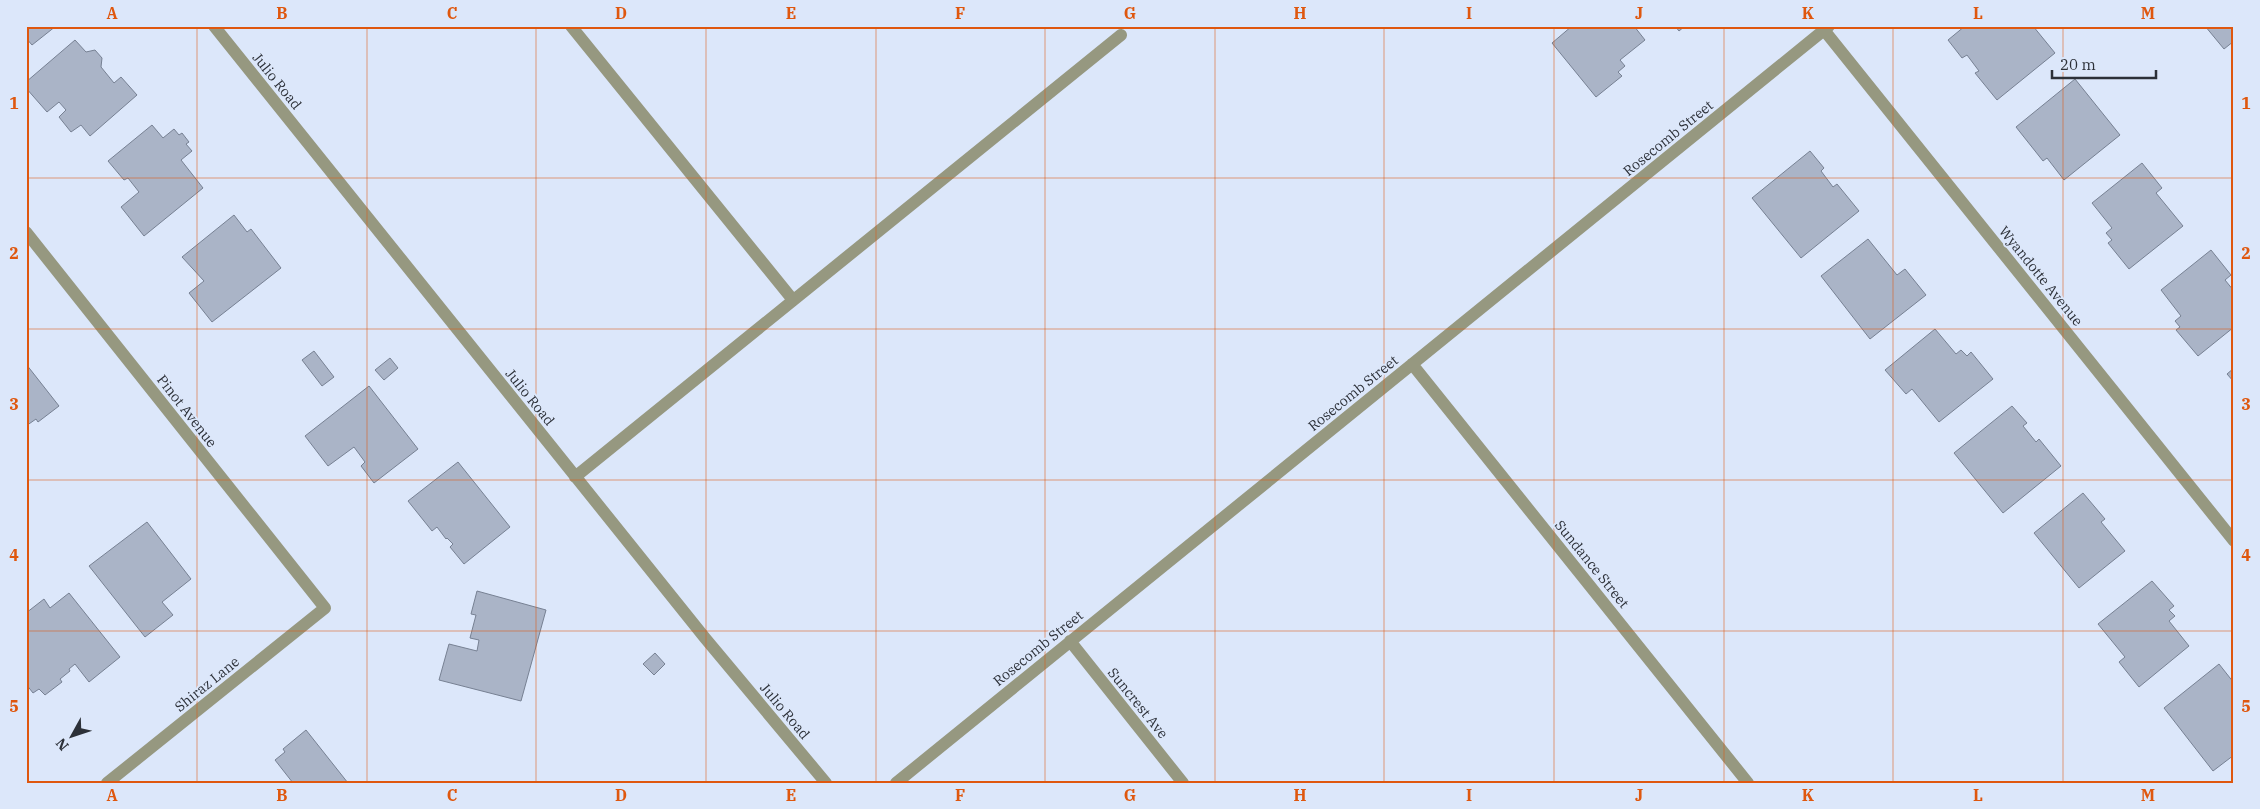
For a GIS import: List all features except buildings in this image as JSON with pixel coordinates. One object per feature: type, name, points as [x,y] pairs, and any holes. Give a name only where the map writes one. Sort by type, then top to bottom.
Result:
[{"type":"street","name":"Julio Road","points":[[214,26],[705,638],[826,783]]},
{"type":"street","points":[[571,26],[793,300]]},
{"type":"street","name":"Rosecomb Street","points":[[896,783],[1827,28]]},
{"type":"street","name":"Wyandotte Avenue","points":[[1827,28],[2234,541]]},
{"type":"street","points":[[575,477],[1120,35]]},
{"type":"street","name":"Pinot Avenue","points":[[26,232],[325,608]]},
{"type":"street","name":"Sundance Street","points":[[1412,364],[1748,783]]},
{"type":"street","name":"Shiraz Lane","points":[[107,783],[325,608]]},
{"type":"street","name":"Suncrest Ave","points":[[1070,641],[1183,783]]}]
